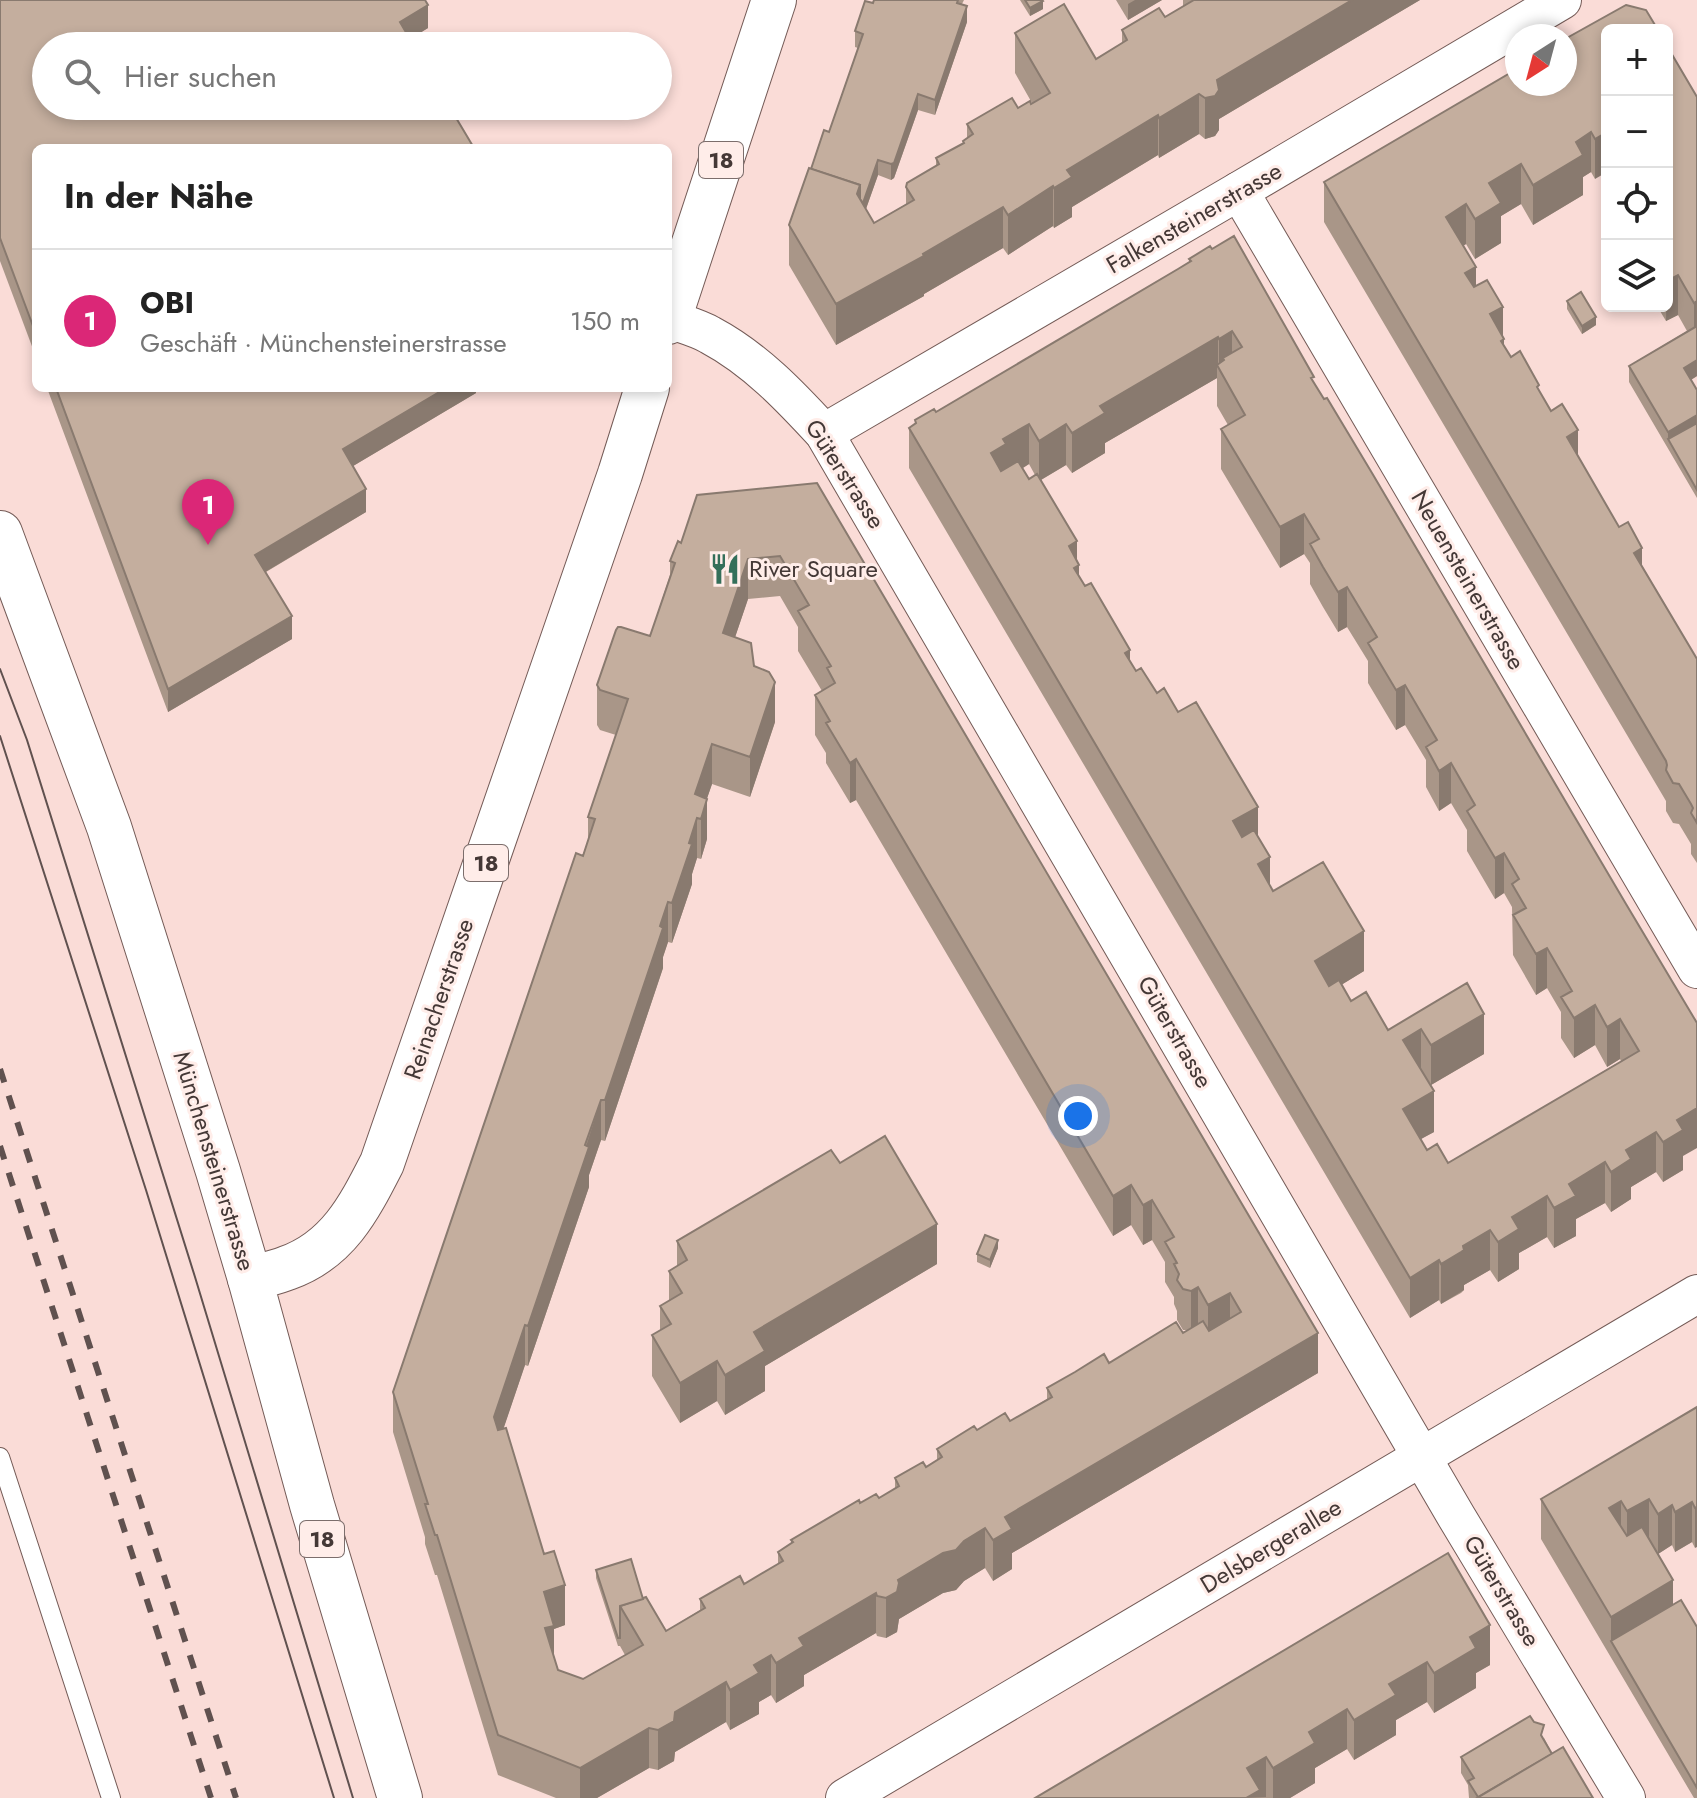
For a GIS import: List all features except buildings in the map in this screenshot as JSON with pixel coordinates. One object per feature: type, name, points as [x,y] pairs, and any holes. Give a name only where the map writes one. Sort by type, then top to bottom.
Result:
[{"type":"main road","name":"18","points":[[672,309],[774,0]]},
{"type":"main road","name":"Reinacherstrasse","points":[[250,1279],[290,1267],[326,1247],[344,1229],[382,1163],[646,392]]},
{"type":"main road","name":"Münchensteinerstrasse","points":[[0,533],[109,827],[218,1171],[312,1505],[400,1798]]},
{"type":"street","name":"Falkensteinerstrasse","points":[[824,433],[1562,0]]},
{"type":"street","name":"Neuensteinerstrasse","points":[[1239,191],[1697,969]]},
{"type":"street","name":"Güterstrasse","points":[[672,322],[709,333],[752,362],[780,386],[824,433],[1422,1456],[1626,1798]]},
{"type":"street","name":"Delsbergerallee","points":[[845,1798],[1697,1294]]},
{"type":"lane","points":[[0,1457],[111,1798]]},
{"type":"tram line","points":[[0,669],[27,740],[195,1277],[353,1798]]},
{"type":"tram line","points":[[0,736],[146,1190],[334,1798]]},
{"type":"railway","points":[[0,1069],[236,1798]]},
{"type":"railway","points":[[0,1146],[211,1798]]},
{"type":"place","name":"OBI","points":[[208,545]]},
{"type":"place","name":"River Square","points":[[725,569]]}]
